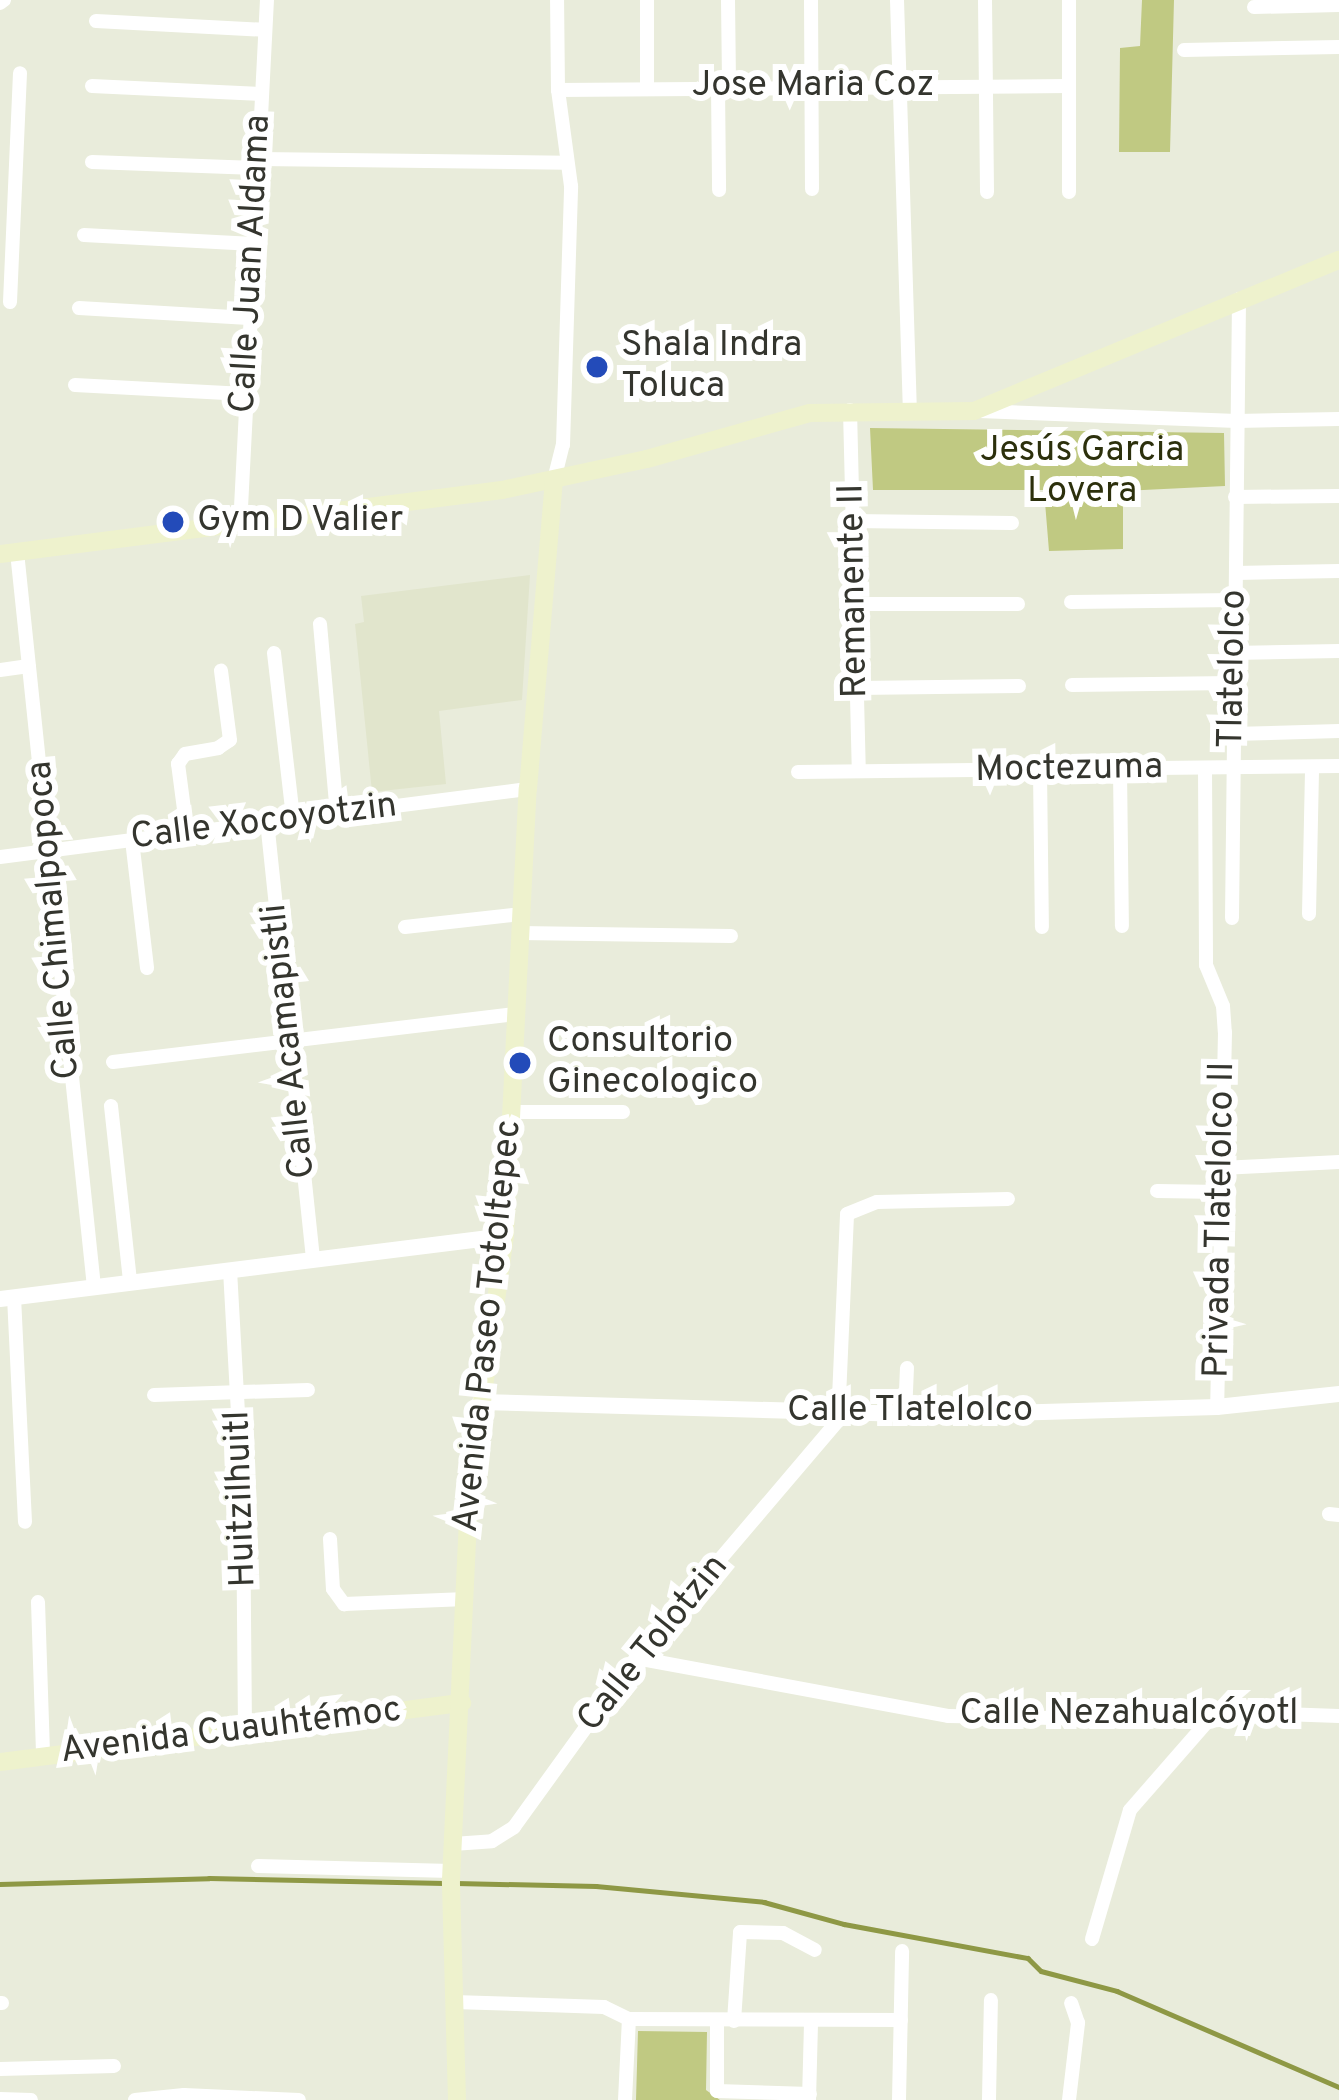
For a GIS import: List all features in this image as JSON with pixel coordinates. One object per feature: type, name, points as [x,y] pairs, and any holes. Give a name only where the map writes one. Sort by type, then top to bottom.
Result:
[{"type":"main road","points":[[9,553],[241,527],[554,480],[781,419],[850,410],[974,410],[1339,260]]},
{"type":"main road","name":"Avenida Paseo Totoltepec","points":[[457,2100],[451,1879],[466,1599],[480,1402],[505,1236],[528,790],[554,480]]},
{"type":"main road","name":"Avenida Cuauhtémoc","points":[[0,1762],[462,1703]]},
{"type":"street","name":"Calle Juan Aldama","points":[[241,527],[267,0]]},
{"type":"street","points":[[554,480],[563,445],[571,186],[558,90],[557,0]]},
{"type":"street","points":[[647,0],[647,88]]},
{"type":"street","points":[[719,190],[728,0]]},
{"type":"street","points":[[811,0],[812,189]]},
{"type":"street","points":[[897,0],[910,410]]},
{"type":"street","points":[[985,0],[987,192]]},
{"type":"street","points":[[1070,0],[1070,192]]},
{"type":"street","points":[[1254,7],[1339,5]]},
{"type":"street","points":[[96,21],[265,30]]},
{"type":"street","points":[[1184,50],[1339,47]]},
{"type":"street","points":[[10,302],[7,183],[20,73]]},
{"type":"street","points":[[92,86],[261,94]]},
{"type":"street","name":"Jose Maria Coz","points":[[558,90],[1069,86]]},
{"type":"street","points":[[92,162],[566,163]]},
{"type":"street","points":[[84,235],[254,244]]},
{"type":"street","name":"Tlatelolco","points":[[1232,918],[1239,299]]},
{"type":"street","points":[[80,308],[249,318]]},
{"type":"street","points":[[75,385],[245,394]]},
{"type":"street","name":"Remanente II","points":[[850,410],[859,772]]},
{"type":"street","points":[[974,410],[1237,421],[1339,419]]},
{"type":"street","points":[[1235,497],[1339,496]]},
{"type":"street","points":[[853,521],[1012,523]]},
{"type":"street","name":"Calle Chimalpopoca","points":[[9,553],[29,666],[94,1287]]},
{"type":"street","points":[[1236,573],[1339,571]]},
{"type":"street","points":[[1071,602],[1235,600]]},
{"type":"street","points":[[854,604],[1018,604]]},
{"type":"street","points":[[320,624],[338,814]]},
{"type":"street","points":[[1232,652],[1339,651]]},
{"type":"street","points":[[274,653],[293,817]]},
{"type":"street","points":[[0,670],[29,666]]},
{"type":"street","points":[[188,832],[180,757],[230,740],[221,671]]},
{"type":"street","points":[[1072,685],[1232,683]]},
{"type":"street","points":[[857,688],[1019,686]]},
{"type":"street","points":[[1232,734],[1339,731]]},
{"type":"street","name":"Moctezuma","points":[[798,772],[1339,766]]},
{"type":"street","points":[[1309,914],[1312,767]]},
{"type":"street","name":"Privada Tlatelolco II","points":[[1205,768],[1206,965],[1223,1006],[1225,1032],[1217,1407]]},
{"type":"street","points":[[1120,770],[1122,926]]},
{"type":"street","points":[[1040,771],[1042,927]]},
{"type":"street","name":"Calle Xocoyotzin","points":[[0,857],[528,790]]},
{"type":"street","name":"Calle Acamapistli","points":[[267,821],[313,1260]]},
{"type":"street","points":[[132,840],[147,968]]},
{"type":"street","points":[[405,927],[520,923],[731,936]]},
{"type":"street","points":[[113,1062],[516,1014]]},
{"type":"street","points":[[111,1106],[130,1282]]},
{"type":"street","points":[[511,1112],[623,1112]]},
{"type":"street","points":[[1221,1168],[1339,1162]]},
{"type":"street","points":[[1157,1191],[1221,1192]]},
{"type":"street","points":[[839,1414],[847,1214],[877,1202],[1008,1199]]},
{"type":"street","points":[[25,1522],[7,1298],[505,1236]]},
{"type":"street","name":"Huitzilhuitl","points":[[230,1270],[238,1391],[245,1729]]},
{"type":"street","points":[[905,1415],[907,1368]]},
{"type":"street","points":[[154,1395],[308,1390]]},
{"type":"street","name":"Calle Tlatelolco","points":[[480,1402],[905,1415],[1217,1407],[1339,1394]]},
{"type":"street","name":"Calle Tolotzin","points":[[453,1844],[492,1841],[514,1827],[636,1658],[773,1501],[839,1414]]},
{"type":"street","points":[[330,1539],[332,1589],[344,1604],[466,1599]]},
{"type":"street","points":[[38,1602],[43,1756]]},
{"type":"street","name":"Calle Nezahualcóyotl","points":[[636,1658],[948,1716],[1208,1721],[1282,1714],[1339,1716]]},
{"type":"street","points":[[1092,1939],[1130,1810],[1208,1721]]},
{"type":"street","points":[[257,1867],[451,1879]]},
{"type":"street","points":[[734,2021],[740,1932],[783,1934],[815,1950]]},
{"type":"street","points":[[898,2100],[902,1951]]},
{"type":"street","points":[[989,2100],[991,2000]]},
{"type":"street","points":[[454,2002],[604,2007],[628,2019],[901,2020]]},
{"type":"street","points":[[1069,2100],[1078,2023],[1071,2003]]},
{"type":"street","points":[[626,2100],[628,2019]]},
{"type":"street","points":[[717,2021],[717,2091],[810,2097],[812,2021]]},
{"type":"street","points":[[0,2069],[114,2066]]},
{"type":"street","points":[[135,2100],[184,2095],[299,2100]]},
{"type":"street","points":[[0,2099],[31,2100]]},
{"type":"shaded area","points":[[530,575],[522,700],[439,711],[446,784],[372,792],[355,624],[364,622],[361,596]]},
{"type":"green space","points":[[1142,0],[1174,0],[1170,152],[1119,152],[1120,48],[1140,46]]},
{"type":"green space","name":"Jesús Garcia Lovera","points":[[870,428],[1224,433],[1225,486],[1123,491],[1123,549],[1049,551],[1044,490],[873,490]]},
{"type":"green space","points":[[638,2031],[707,2032],[706,2090],[720,2100],[636,2100]]},
{"type":"waterway","points":[[0,1884],[209,1878],[444,1883]]},
{"type":"waterway","points":[[456,1883],[596,1886],[764,1902],[844,1924],[1028,1958],[1041,1971],[1117,1991],[1339,2087]]},
{"type":"place","name":"Shala Indra Toluca","points":[[597,367]]},
{"type":"place","name":"Gym D Valier","points":[[173,522]]},
{"type":"place","name":"Consultorio Ginecologico","points":[[520,1063]]}]
